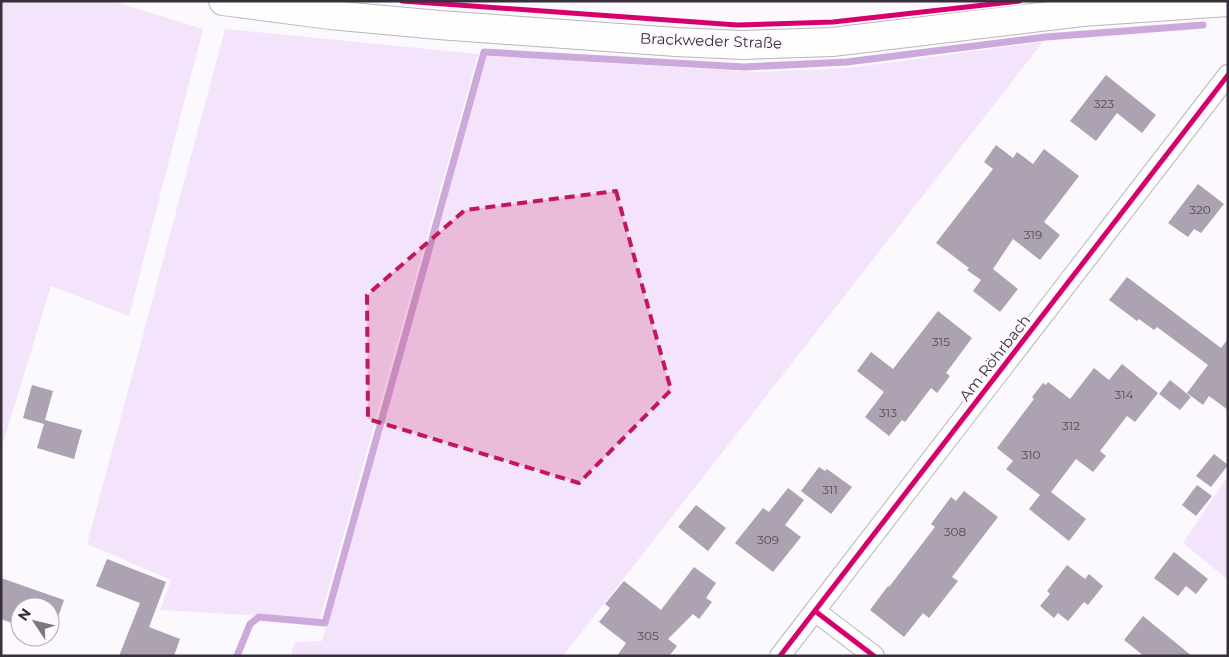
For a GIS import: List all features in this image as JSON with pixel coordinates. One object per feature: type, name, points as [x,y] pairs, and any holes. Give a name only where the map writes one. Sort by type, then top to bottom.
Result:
[{"type":"main road","name":"Brackweder Straße","points":[[223,1],[330,15],[676,42],[743,45],[832,42],[1082,12],[1228,2]]},
{"type":"street","name":"Am Röhrbach","points":[[780,656],[1228,75]]},
{"type":"street","points":[[815,611],[874,656]]},
{"type":"highlighted area","points":[[616,191],[671,390],[579,483],[368,419],[367,295],[465,210]]},
{"type":"shaded area","points":[[1,1],[112,1],[203,29],[129,316],[51,286],[1,450]]},
{"type":"shaded area","points":[[225,29],[478,54],[320,619],[160,610],[171,580],[87,544]]},
{"type":"shaded area","points":[[1043,42],[563,656],[290,656],[295,642],[322,641],[486,56],[758,72],[849,68]]},
{"type":"shaded area","points":[[1228,476],[1228,580],[1183,543]]},
{"type":"building","points":[[1106,75],[1156,115],[1142,133],[1117,113],[1096,141],[1070,121]]},
{"type":"building","points":[[996,145],[1013,158],[1017,152],[1033,164],[1044,149],[1079,176],[1044,222],[1060,235],[1040,260],[1013,239],[993,269],[1018,289],[1000,312],[973,291],[981,280],[967,270],[969,268],[936,243],[993,169],[984,162]]},
{"type":"building","points":[[1198,184],[1224,204],[1201,233],[1194,229],[1188,237],[1168,223]]},
{"type":"building","points":[[1127,277],[1221,348],[1228,339],[1228,410],[1209,396],[1203,405],[1187,393],[1208,365],[1157,327],[1154,330],[1139,319],[1137,321],[1109,300]]},
{"type":"building","points":[[938,311],[972,338],[946,373],[950,376],[937,393],[931,388],[905,422],[902,420],[889,436],[865,417],[884,392],[857,371],[871,352],[893,369]]},
{"type":"building","points":[[1122,364],[1158,393],[1135,422],[1127,416],[1100,451],[1106,456],[1093,472],[1076,459],[1051,492],[1086,519],[1069,541],[1029,509],[1040,495],[1006,469],[1013,461],[997,448],[1034,399],[1032,397],[1043,383],[1046,385],[1048,382],[1070,399],[1094,368],[1109,380]]},
{"type":"building","points":[[1170,380],[1191,397],[1180,410],[1159,394]]},
{"type":"building","points":[[32,385],[53,391],[45,420],[82,430],[74,459],[37,448],[44,424],[23,418]]},
{"type":"building","points":[[1214,454],[1228,465],[1211,487],[1196,476]]},
{"type":"building","points":[[819,467],[825,471],[827,469],[852,487],[831,514],[801,491]]},
{"type":"building","points":[[1197,485],[1212,496],[1196,516],[1182,505]]},
{"type":"building","points":[[788,488],[804,500],[785,525],[801,537],[773,572],[735,543],[763,508],[769,512]]},
{"type":"building","points":[[964,491],[998,517],[952,577],[958,581],[929,618],[923,613],[904,637],[870,610],[935,527],[931,524],[951,497],[956,501]]},
{"type":"building","points":[[696,505],[726,528],[708,551],[678,527]]},
{"type":"building","points":[[1174,552],[1208,579],[1196,594],[1186,586],[1178,596],[1154,578]]},
{"type":"building","points":[[107,559],[166,582],[149,627],[180,639],[174,656],[119,656],[140,603],[96,586]]},
{"type":"building","points":[[1067,565],[1085,579],[1089,574],[1103,586],[1088,605],[1084,602],[1068,621],[1058,613],[1054,618],[1040,606],[1050,594],[1047,591]]},
{"type":"building","points":[[694,567],[716,583],[706,598],[712,602],[699,619],[693,614],[668,639],[677,646],[669,656],[617,656],[626,643],[599,622],[610,608],[605,604],[624,581],[661,610]]},
{"type":"building","points":[[1,578],[55,597],[10,597],[10,622],[1,619]]},
{"type":"building","points":[[60,599],[64,600],[60,611]]},
{"type":"building","points":[[1143,616],[1192,656],[1144,656],[1124,640]]},
{"type":"waterway","points":[[237,656],[250,624],[259,617],[325,623],[484,52],[744,67],[847,62],[1046,37],[1203,25]]},
{"type":"cycle path","points":[[402,1],[737,25],[833,22],[1020,1]]},
{"type":"cycle path","points":[[780,656],[1228,75]]},
{"type":"cycle path","points":[[815,611],[874,656]]}]
